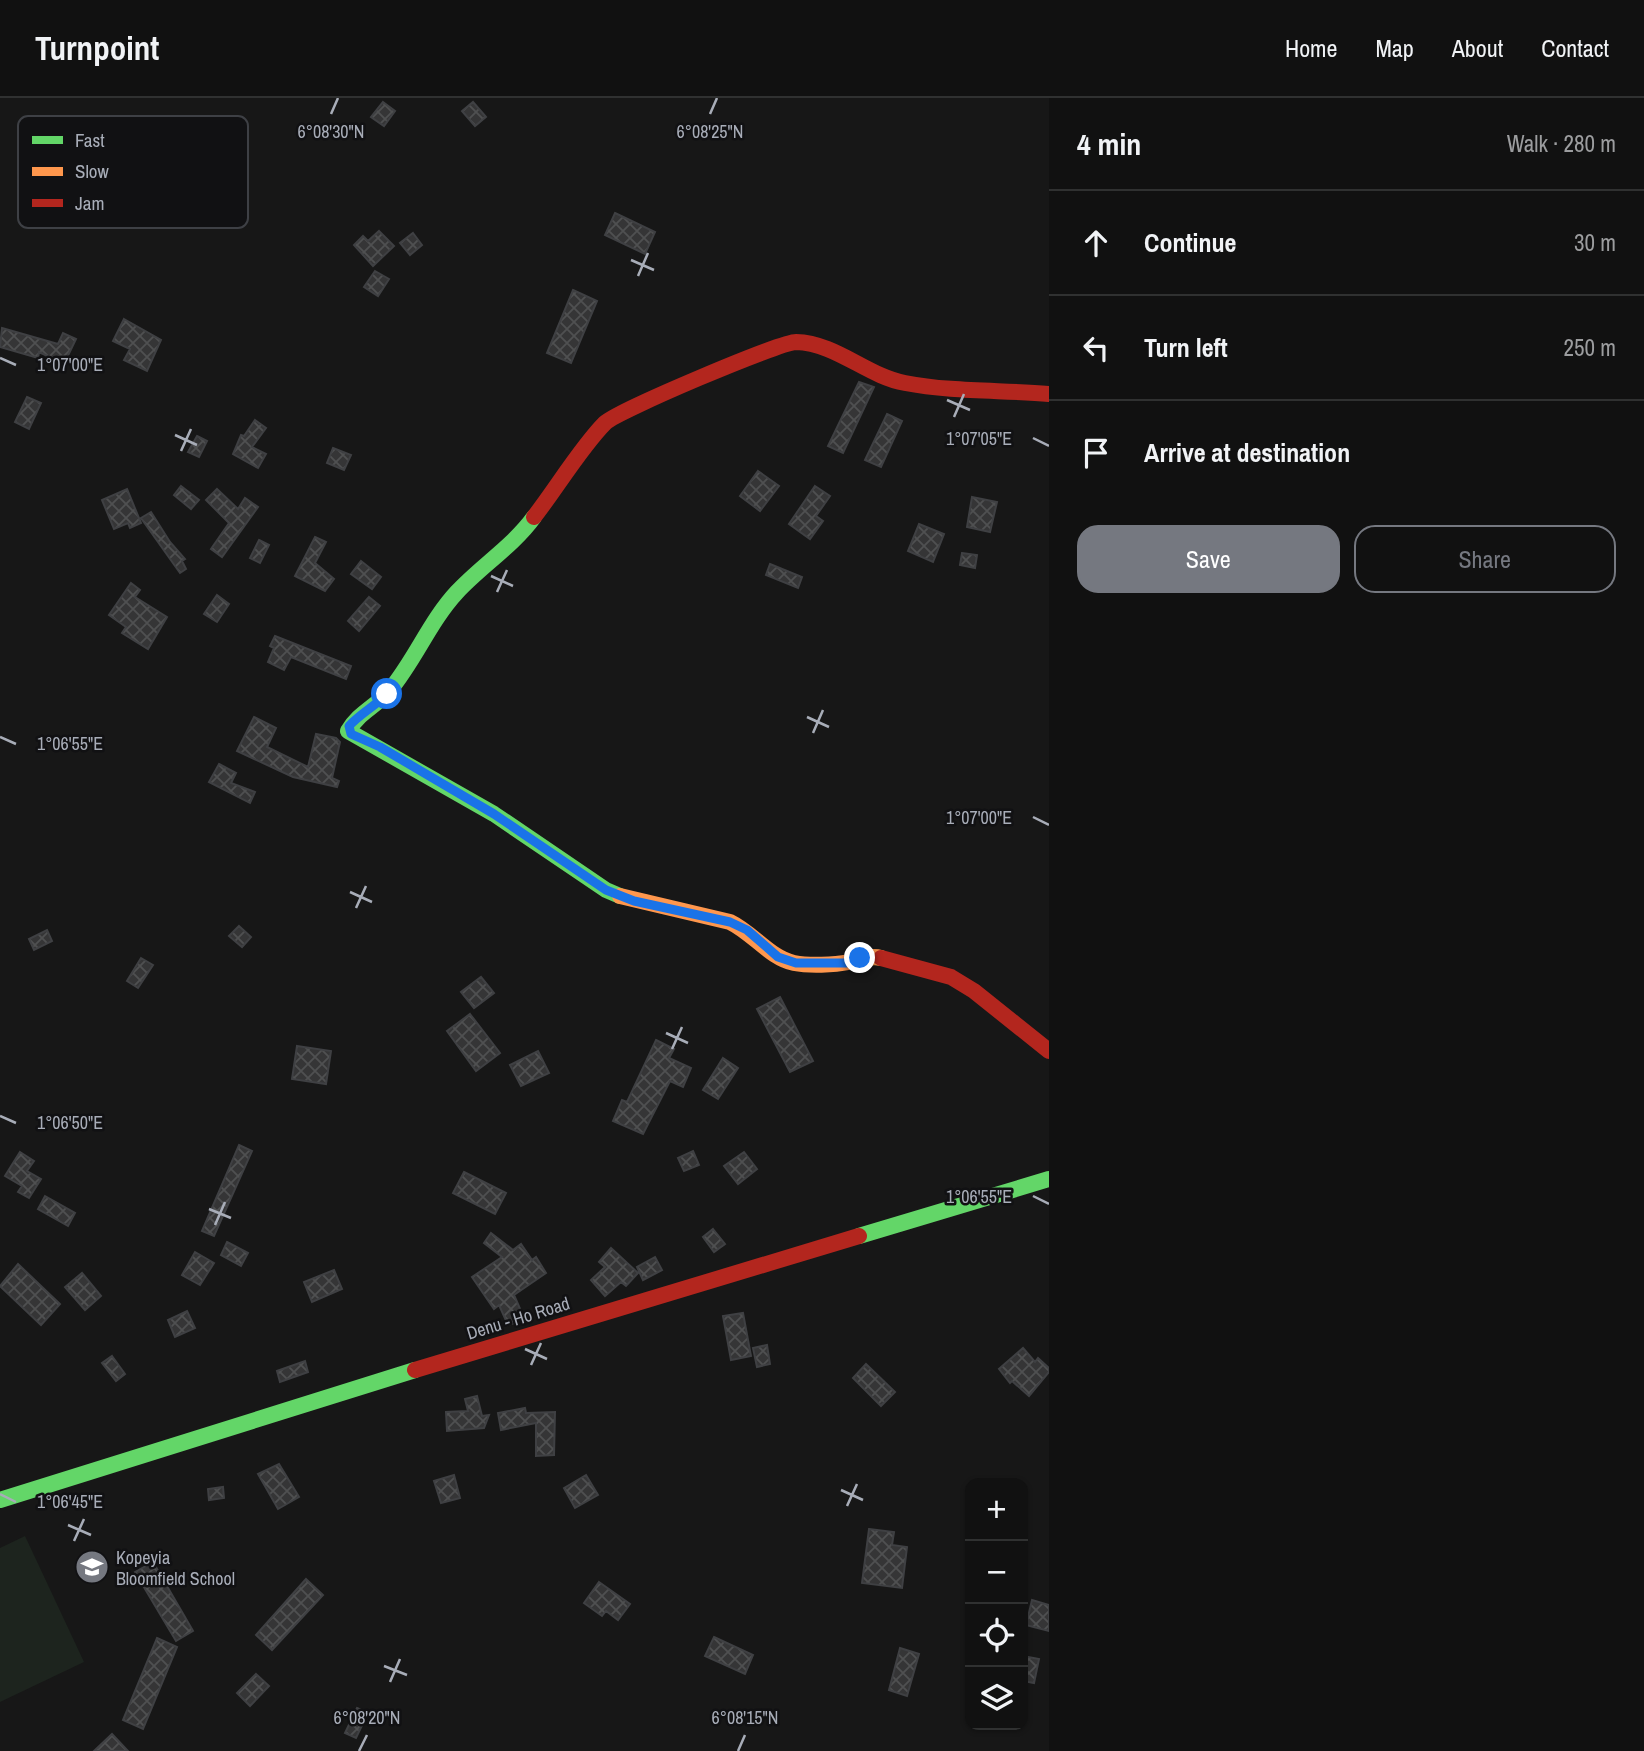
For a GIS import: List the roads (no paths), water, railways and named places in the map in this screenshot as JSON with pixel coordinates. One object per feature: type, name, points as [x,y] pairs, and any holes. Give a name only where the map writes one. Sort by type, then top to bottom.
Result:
[{"type":"street","points":[[1049,394],[904,383],[865,369],[832,351],[806,342],[792,342],[769,348],[677,390],[623,410],[605,423],[527,527],[457,592],[442,610],[402,676],[373,709],[354,720],[348,731],[494,814],[606,890],[634,901],[730,922],[747,930],[778,957],[796,963],[846,963],[874,956],[951,977],[974,991],[1049,1051]]},
{"type":"street","name":"Denu - Ho Road","points":[[0,1500],[423,1367],[1049,1179]]},
{"type":"place","name":"Kopeyia Bloomfield School","points":[[92,1567]]}]
